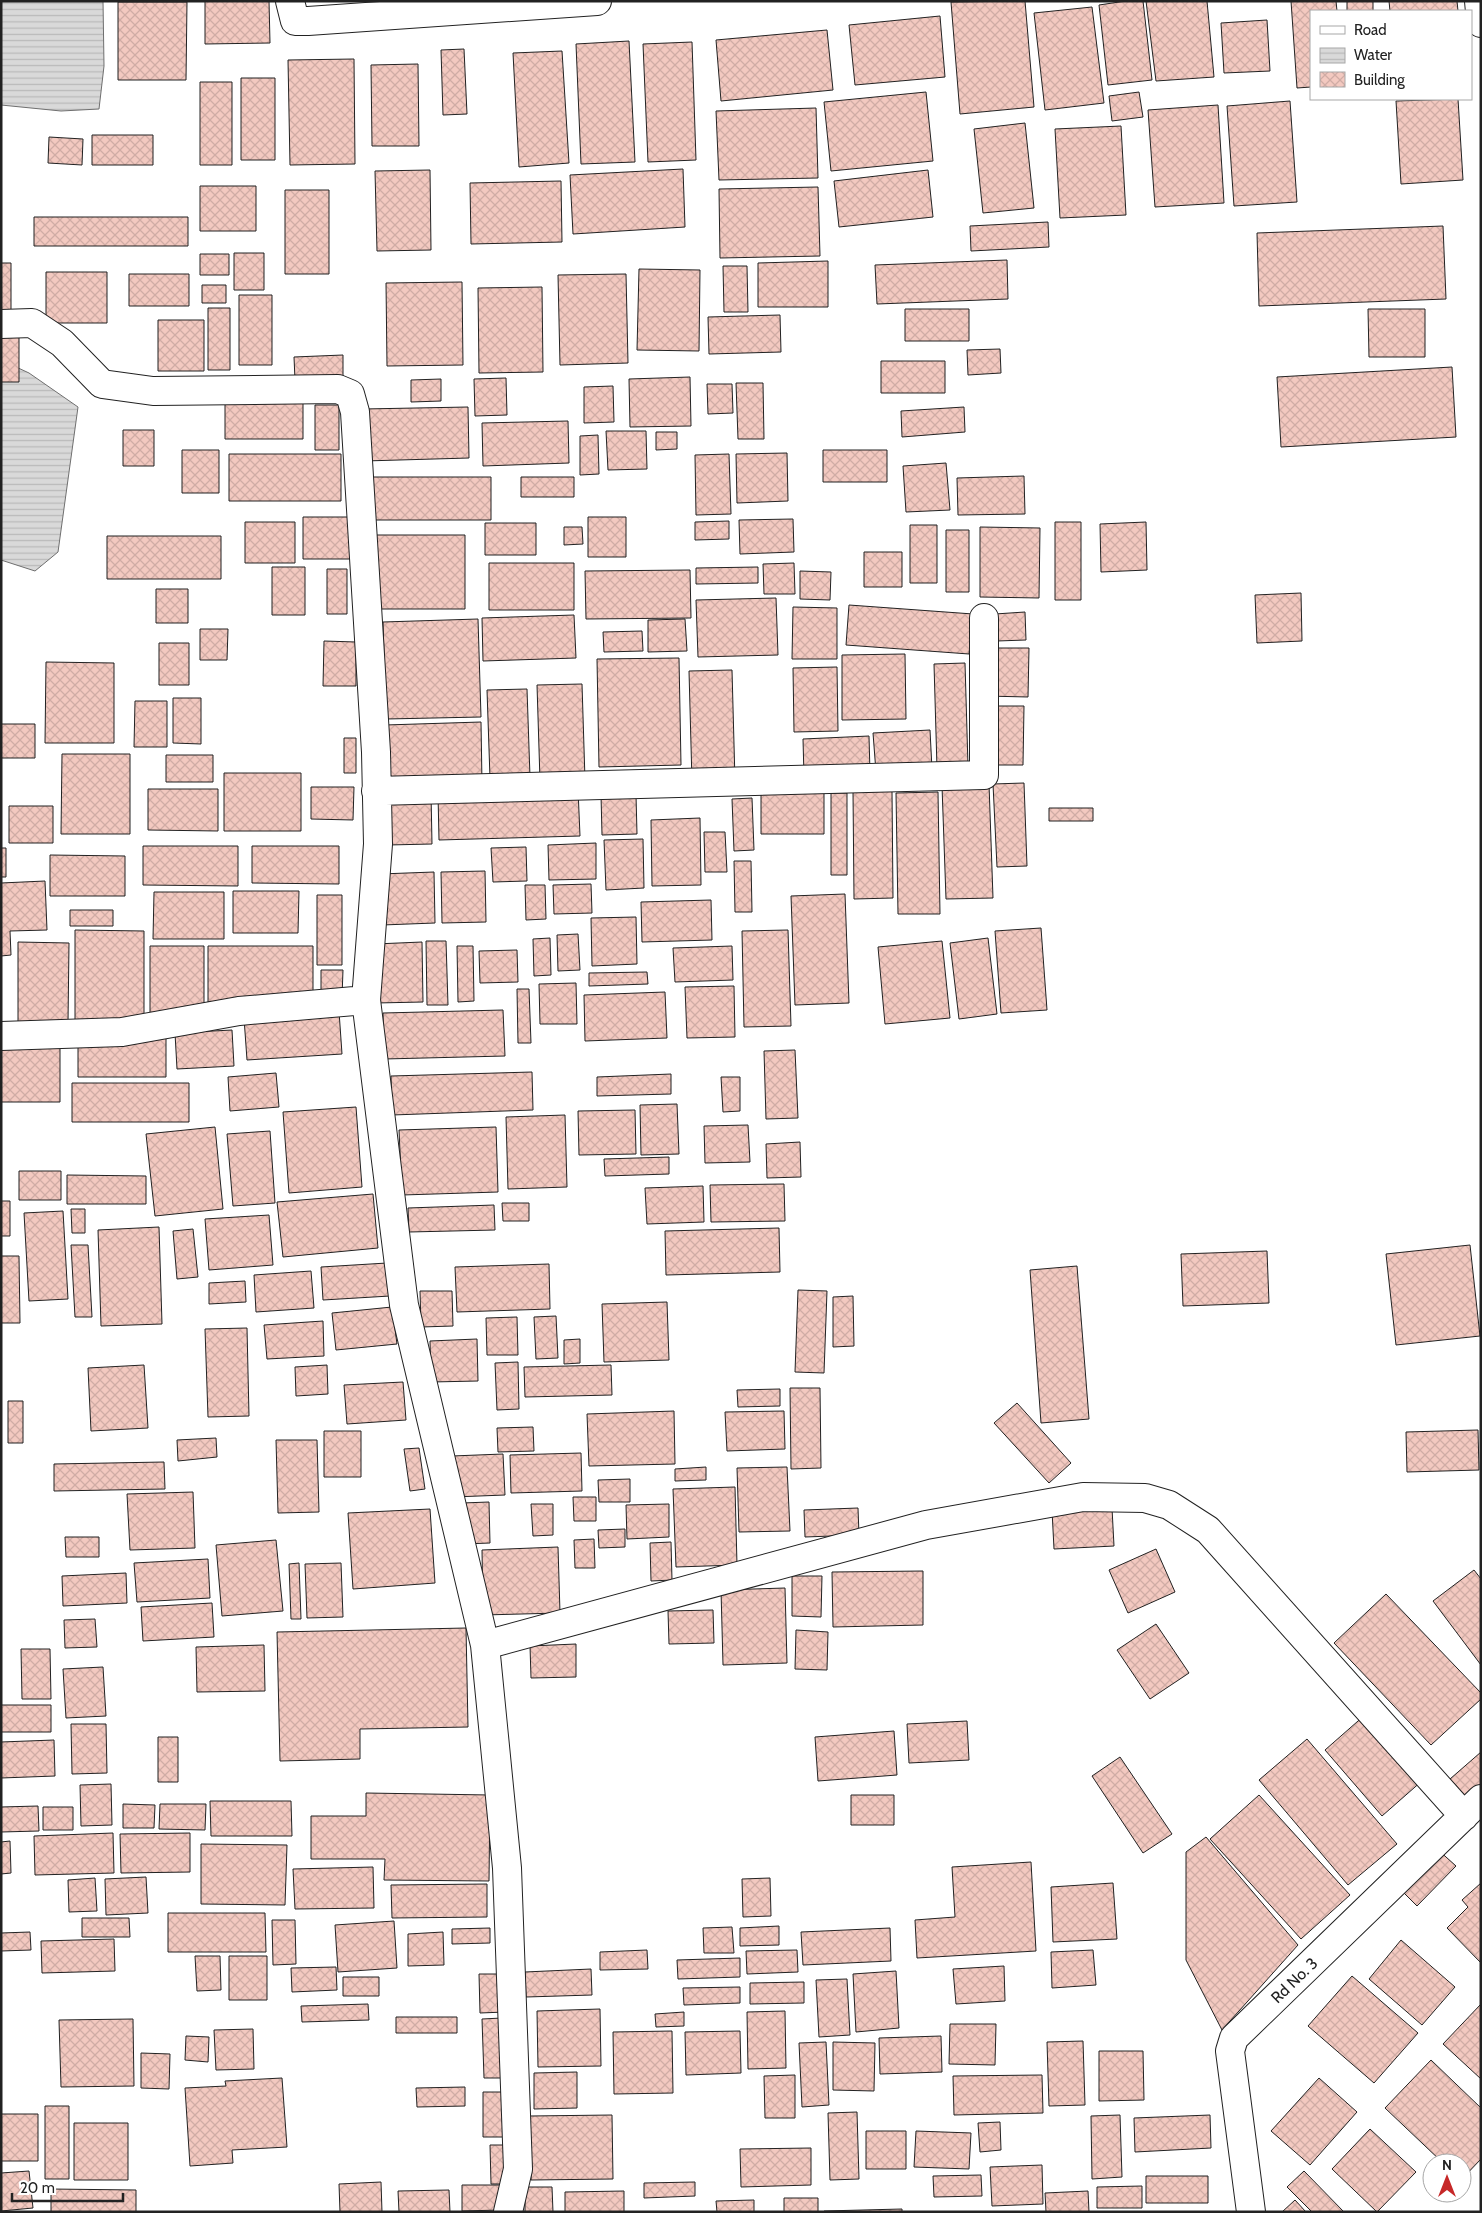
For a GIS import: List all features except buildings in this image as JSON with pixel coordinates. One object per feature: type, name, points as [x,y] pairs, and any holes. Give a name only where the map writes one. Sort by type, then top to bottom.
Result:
[{"type":"street","points":[[290,1],[295,21],[597,1]]},
{"type":"street","points":[[1479,1],[1481,23]]},
{"type":"street","points":[[1,324],[32,324],[62,342],[102,384],[153,391],[338,389],[350,394],[355,412],[376,742],[378,844],[366,1000],[404,1305],[485,1645],[508,1868],[518,2169],[508,2212]]},
{"type":"street","points":[[376,791],[984,775],[984,618]]},
{"type":"street","points":[[1,1036],[122,1032],[238,1011],[366,1000]]},
{"type":"street","points":[[485,1645],[926,1524],[1083,1497],[1145,1498],[1169,1506],[1208,1530],[1472,1807]]},
{"type":"street","name":"Rd No. 3","points":[[1251,2212],[1230,2051],[1234,2038],[1472,1807]]},
{"type":"water","points":[[1,1],[103,1],[104,66],[99,109],[61,111],[1,105]]},
{"type":"water","points":[[1,360],[29,373],[78,407],[58,552],[35,571],[1,560]]}]
